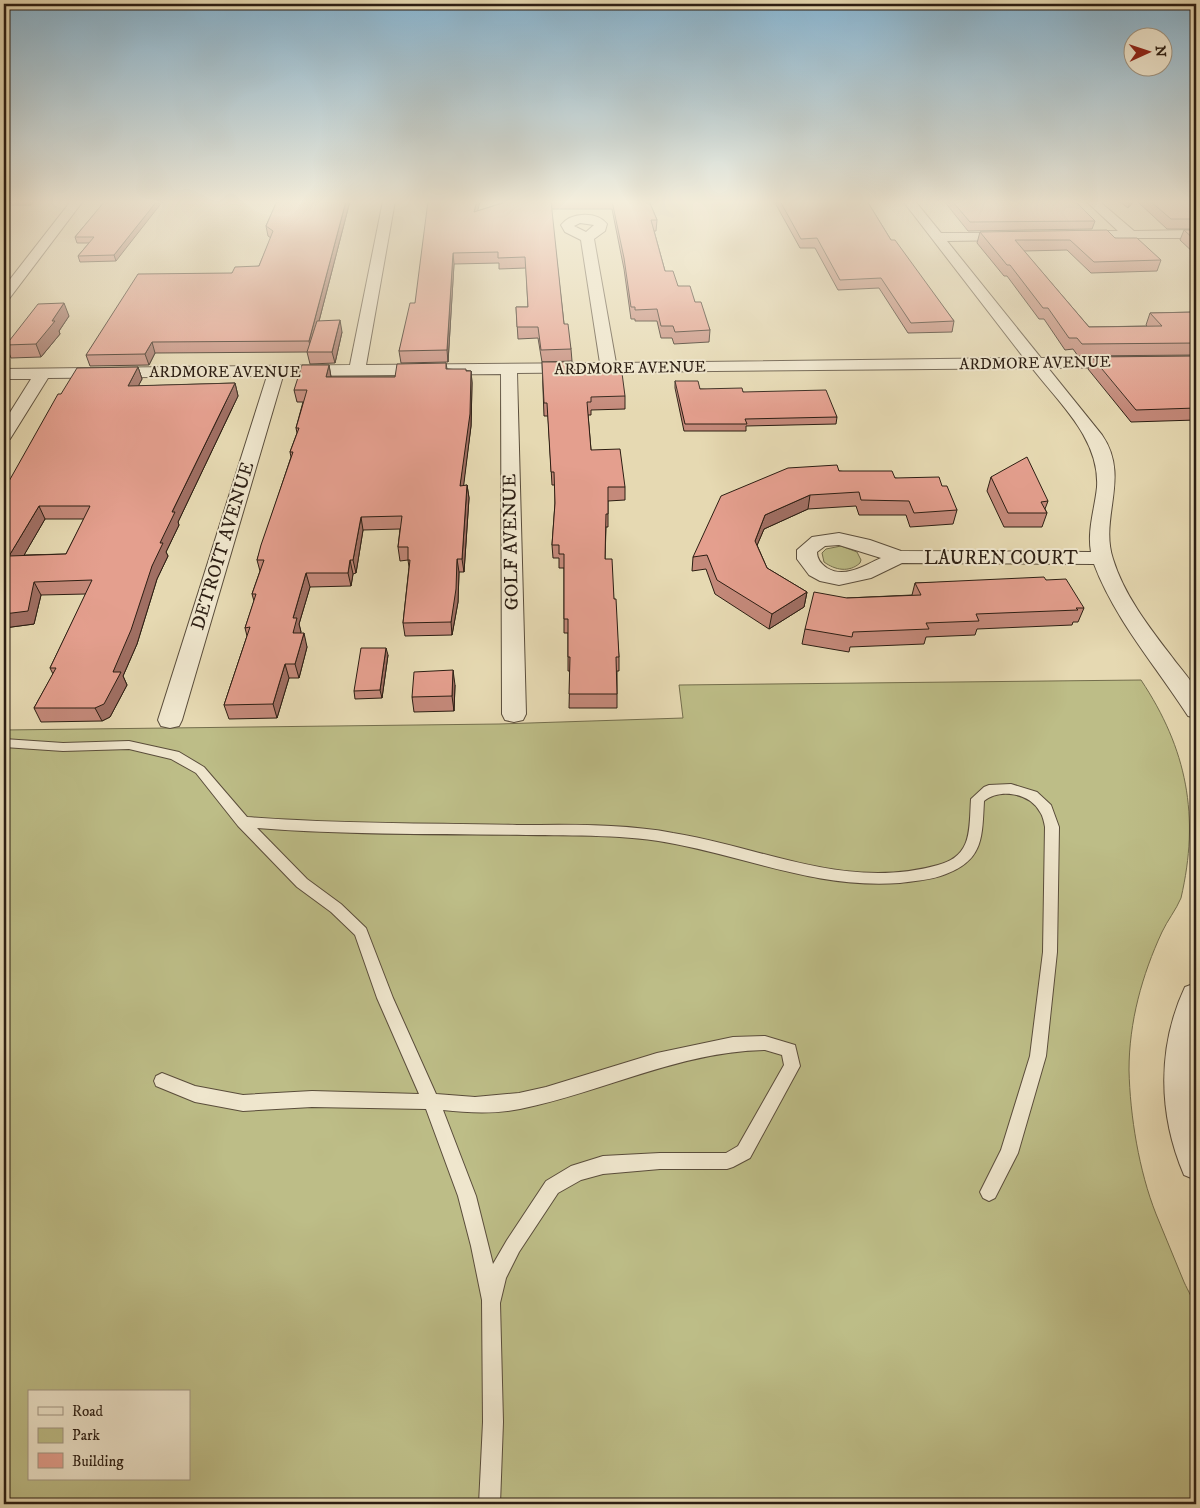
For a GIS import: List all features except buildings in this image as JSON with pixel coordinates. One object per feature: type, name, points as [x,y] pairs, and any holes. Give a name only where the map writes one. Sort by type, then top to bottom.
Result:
[{"type":"street","points":[[4,296],[23,271]]},
{"type":"street","points":[[357,371],[376,271]]},
{"type":"street","points":[[593,271],[609,368]]},
{"type":"street","points":[[965,271],[1096,439],[1104,457],[1107,477],[1099,530],[1102,558],[1112,580],[1135,620],[1196,710]]},
{"type":"street","name":"ARDMORE AVENUE","points":[[4,374],[1137,362]]},
{"type":"street","name":"GOLF AVENUE","points":[[509,369],[514,714]]},
{"type":"street","name":"DETROIT AVENUE","points":[[170,720],[276,372]]},
{"type":"street","points":[[4,435],[43,373]]},
{"type":"street","name":"LAUREN COURT","points":[[899,558],[1102,558]]},
{"type":"street","points":[[1196,996],[1187,1025],[1179,1086],[1187,1130],[1196,1164]]},
{"type":"lane","points":[[4,743],[63,747],[129,746],[175,755],[200,770],[243,822],[302,883],[336,908],[361,932],[385,998],[449,1141],[477,1228],[491,1303],[493,1422],[489,1504]]},
{"type":"lane","points":[[243,822],[310,827],[611,831],[674,838],[825,875],[875,879],[943,870],[965,859],[975,838],[978,798],[989,790],[1011,789],[1032,795],[1046,809],[1052,827],[1050,952],[1045,1006],[1038,1056],[1009,1153],[989,1192]]},
{"type":"lane","points":[[162,1080],[195,1094],[243,1102],[312,1099],[396,1102],[431,1101],[468,1106],[520,1101],[651,1062],[718,1046],[757,1042],[778,1044],[789,1050],[792,1066],[744,1152],[727,1162],[660,1161],[603,1165],[577,1172],[552,1187],[513,1246],[497,1276],[491,1303]]},
{"type":"green space","points":[[841,546],[857,552],[861,560],[860,563],[851,568],[842,569],[824,562],[822,553],[826,549]]},
{"type":"green space","points":[[1141,680],[1157,706],[1179,758],[1189,811],[1187,868],[1181,898],[1162,932],[1148,965],[1134,1017],[1129,1070],[1131,1106],[1140,1162],[1159,1223],[1194,1303],[1197,1316],[1196,1504],[4,1504],[4,730],[499,724],[683,718],[679,685]]}]
